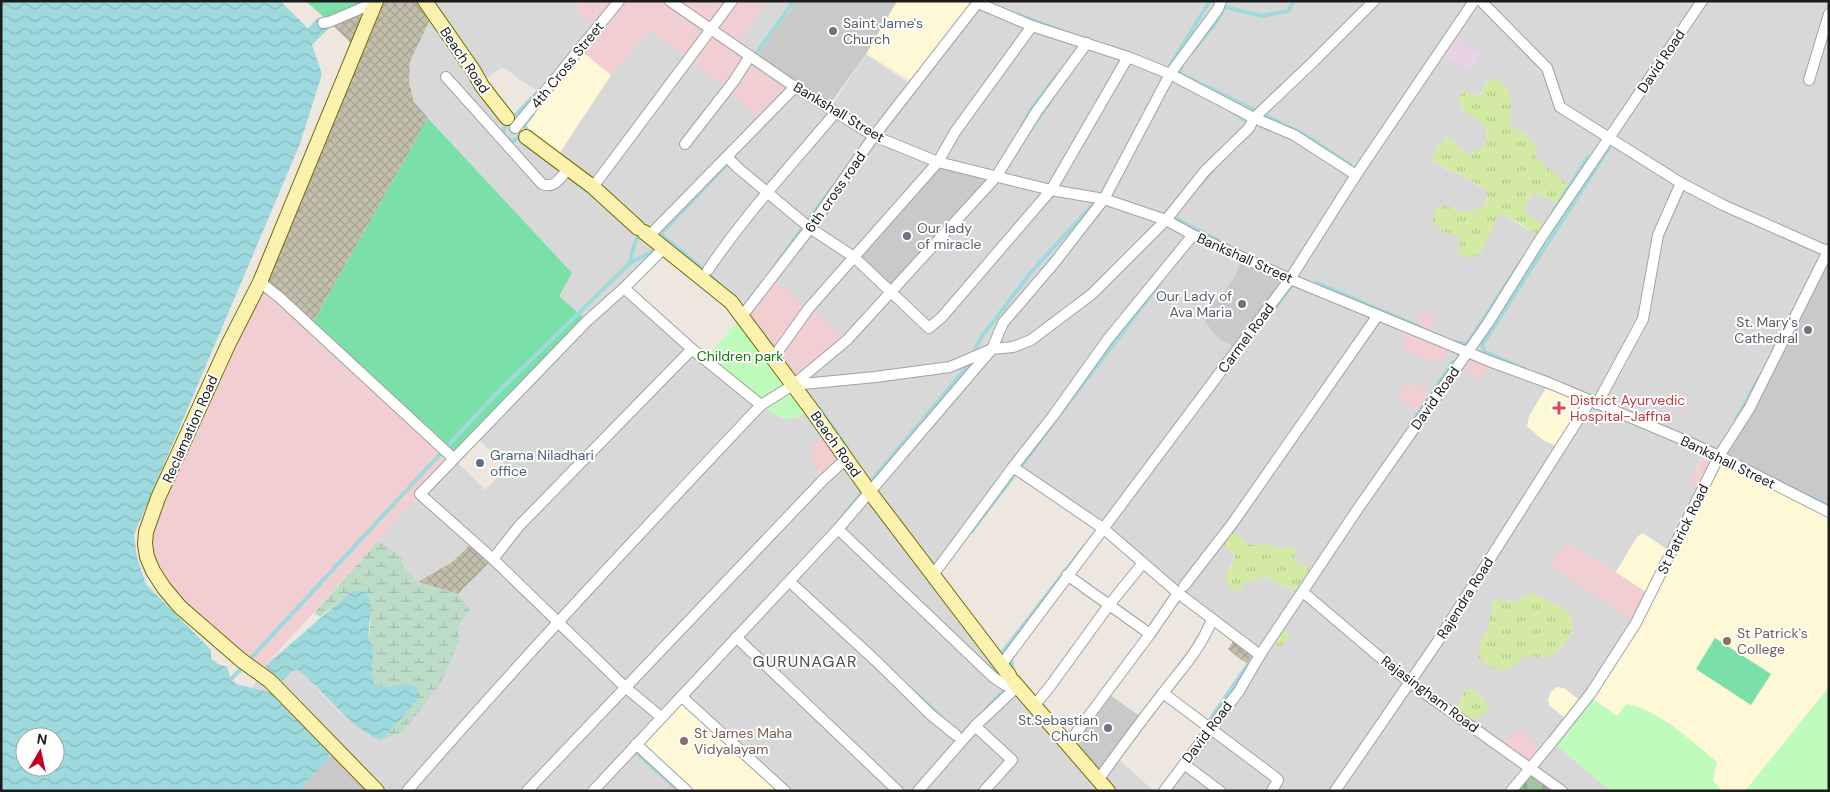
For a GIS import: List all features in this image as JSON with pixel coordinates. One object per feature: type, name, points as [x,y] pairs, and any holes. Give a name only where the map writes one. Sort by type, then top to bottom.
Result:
[{"type":"main road","name":"Beach Road","points":[[425,1],[482,86],[517,129],[593,187],[664,248],[705,274],[731,302],[869,491],[1010,676],[1108,791]]},
{"type":"main road","name":"Reclamation Road","points":[[375,2],[260,282],[224,354],[158,498],[146,532],[145,544],[147,558],[153,572],[180,607],[234,654],[270,681],[377,791]]},
{"type":"street","name":"4th Cross Street","points":[[517,129],[619,1]]},
{"type":"street","name":"Bankshall Street","points":[[670,1],[795,86],[874,136],[938,162],[1051,190],[1104,199],[1166,220],[1193,235],[1290,279],[1594,402],[1719,456],[1829,512]]},
{"type":"street","points":[[593,187],[732,1]]},
{"type":"street","points":[[593,791],[838,530],[869,491],[992,350],[999,331],[1009,316],[1055,262],[1104,199],[1170,74],[1218,9],[1220,1]]},
{"type":"street","points":[[793,385],[950,367],[992,350],[1013,347],[1031,340],[1092,294],[1166,220],[1205,170],[1249,128],[1254,118],[1314,62],[1374,1]]},
{"type":"street","name":"Carmel Road","points":[[918,791],[975,726],[1010,676],[1067,574],[1104,529],[1290,279],[1356,175],[1474,1]]},
{"type":"street","points":[[1481,1],[1547,68],[1560,108],[1681,183],[1723,205],[1828,251]]},
{"type":"street","name":"David Road","points":[[1164,791],[1238,690],[1260,654],[1357,510],[1488,322],[1608,138],[1702,1]]},
{"type":"street","points":[[323,23],[375,2]]},
{"type":"street","points":[[978,2],[1032,26],[1128,57],[1170,74],[1254,118],[1294,136],[1356,175]]},
{"type":"street","name":"6th cross road","points":[[746,310],[810,228],[874,136],[978,2]]},
{"type":"street","points":[[1809,80],[1829,14]]},
{"type":"street","points":[[773,358],[809,308],[938,162],[960,124],[1032,26]]},
{"type":"street","points":[[407,791],[456,734],[636,537],[761,405],[793,385],[847,340],[996,177],[1038,111],[1087,43]]},
{"type":"street","points":[[685,144],[734,81],[750,56]]},
{"type":"street","points":[[727,157],[810,228],[854,258],[929,328],[942,317],[1051,190],[1128,57]]},
{"type":"street","points":[[446,77],[542,184],[554,185],[568,169]]},
{"type":"street","points":[[644,232],[727,157],[795,86]]},
{"type":"street","points":[[705,274],[732,235],[836,112]]},
{"type":"street","name":"Rajendra Road","points":[[1334,791],[1436,644],[1594,402],[1643,318],[1650,270],[1658,235],[1681,183]]},
{"type":"street","points":[[933,575],[1053,416],[1112,334],[1193,235]]},
{"type":"street","points":[[661,717],[625,688],[493,559],[420,494],[587,321],[624,288],[664,248]]},
{"type":"street","name":"St Patrick Road","points":[[1511,791],[1591,693],[1636,623],[1719,456],[1748,409],[1828,251]]},
{"type":"street","points":[[260,282],[286,303],[453,458]]},
{"type":"street","points":[[624,288],[692,349],[761,405]]},
{"type":"street","points":[[1067,745],[1232,524],[1378,315]]},
{"type":"street","points":[[493,559],[519,526],[692,349]]},
{"type":"street","points":[[527,791],[823,480],[846,459]]},
{"type":"street","points":[[1013,467],[1104,529],[1143,563],[1181,590],[1212,620],[1260,654]]},
{"type":"street","points":[[838,530],[993,677],[1006,685],[1010,676]]},
{"type":"street","points":[[1034,706],[1109,605],[1143,563]]},
{"type":"street","points":[[1067,574],[1150,634]]},
{"type":"street","points":[[790,582],[876,661],[930,714],[956,736]]},
{"type":"street","name":"Rajasingham Road","points":[[1303,592],[1409,682],[1562,791]]},
{"type":"street","points":[[1098,780],[1163,693],[1192,658],[1204,640],[1212,620]]},
{"type":"street","points":[[736,638],[898,791]]},
{"type":"street","points":[[1163,693],[1275,777],[1278,780],[1272,791]]},
{"type":"street","points":[[681,696],[785,791]]},
{"type":"street","points":[[975,726],[1012,760],[984,791]]},
{"type":"street","points":[[636,744],[687,791]]},
{"type":"street","points":[[1184,764],[1220,791]]},
{"type":"shaded area","points":[[376,1],[425,1],[433,14],[410,61],[409,82],[414,102],[428,118],[311,326],[260,282],[352,54],[349,41],[329,22]]},
{"type":"shaded area","points":[[425,1],[576,1],[578,10],[582,15],[598,25],[543,94],[506,69],[501,68],[492,74],[482,85],[515,128],[555,159],[611,75],[650,30],[689,59],[795,87],[874,136],[910,85],[870,130],[831,107],[866,54],[913,86],[975,1],[1829,1],[1829,252],[1719,456],[1704,453],[1699,461],[1695,470],[1701,491],[1671,552],[1637,536],[1616,572],[1573,545],[1552,566],[1636,623],[1583,703],[1564,688],[1549,705],[1569,721],[1552,742],[1611,791],[1164,791],[1260,654],[1103,529],[1013,467],[933,575],[1013,681],[979,721],[1018,686],[1080,760],[1115,756],[1154,791],[377,791],[336,751],[328,759],[329,755],[284,705],[252,688],[265,666],[282,680],[292,671],[298,669],[339,712],[371,736],[402,733],[415,715],[457,629],[470,609],[458,594],[472,581],[466,549],[452,562],[418,582],[402,565],[403,557],[378,541],[453,458],[485,490],[508,467],[475,436],[572,273],[414,102],[409,82],[410,61],[433,14]],"holes":[[[1491,78],[1511,111],[1510,126],[1525,134],[1536,158],[1550,199],[1535,193],[1526,203],[1527,215],[1541,238],[1503,214],[1497,219],[1480,254],[1458,253],[1460,237],[1447,206],[1466,213],[1485,206],[1487,191],[1464,177],[1441,167],[1447,136],[1467,154],[1481,150],[1487,141],[1486,127],[1461,108],[1470,94],[1478,96]],[[664,248],[746,311],[805,412],[797,418],[692,349],[624,288]],[[1243,258],[1218,338],[1216,298],[1225,291],[1235,276]],[[1229,528],[1247,544],[1268,544],[1294,558],[1299,564],[1289,588],[1262,575],[1258,580],[1243,583],[1229,567],[1234,561],[1235,556],[1227,548]],[[1523,597],[1545,599],[1569,613],[1572,632],[1558,651],[1553,654],[1543,657],[1524,656],[1515,665],[1481,638],[1488,630],[1491,618],[1503,599],[1516,603]],[[1463,693],[1474,719],[1470,725],[1453,713],[1461,701]]]},
{"type":"shaded area","points":[[576,1],[767,1],[736,46],[795,87],[762,120],[689,59],[650,30],[611,75],[579,49],[598,26],[582,15],[578,10]]},
{"type":"shaded area","points":[[767,1],[797,1],[755,59],[736,46]]},
{"type":"shaded area","points":[[797,1],[897,1],[866,54],[828,107],[755,59]]},
{"type":"shaded area","points":[[897,1],[973,1],[913,81],[866,54]]},
{"type":"shaded area","points":[[1456,37],[1481,56],[1468,71],[1443,54]]},
{"type":"shaded area","points":[[579,49],[611,75],[555,160],[515,128]]},
{"type":"shaded area","name":"Our lady of miracle","points":[[938,162],[996,177],[891,291],[854,258]]},
{"type":"shaded area","name":"St. Mary's Cathedral","points":[[1829,252],[1829,512],[1719,456]]},
{"type":"shaded area","name":"Our Lady of Ava Maria","points":[[1243,257],[1290,279],[1237,348],[1218,338],[1205,322],[1216,298],[1225,291],[1235,276]]},
{"type":"shaded area","points":[[772,277],[847,340],[793,385],[746,311]]},
{"type":"shaded area","points":[[257,281],[453,458],[265,666],[229,654],[159,587],[145,526]]},
{"type":"shaded area","points":[[1425,311],[1436,317],[1429,332],[1415,324]]},
{"type":"shaded area","points":[[1406,327],[1453,345],[1440,362],[1430,361],[1411,354],[1405,350],[1403,337]]},
{"type":"shaded area","points":[[1467,351],[1489,361],[1488,368],[1480,379],[1457,366]]},
{"type":"shaded area","name":"District Ayurvedic Hospital-Jaffna","points":[[1549,383],[1590,401],[1560,448],[1543,440],[1527,426],[1529,416]]},
{"type":"shaded area","points":[[1407,384],[1423,387],[1435,398],[1422,416],[1400,397],[1399,392]]},
{"type":"shaded area","points":[[829,433],[846,459],[823,480],[815,469],[810,456],[815,442]]},
{"type":"shaded area","points":[[1704,453],[1719,456],[1701,491],[1689,487],[1690,481]]},
{"type":"shaded area","name":"St Patrick's College","points":[[1719,456],[1829,512],[1829,687],[1745,791],[1722,791],[1719,789],[1713,781],[1703,750],[1650,712],[1617,716],[1593,699],[1591,693],[1650,595],[1616,572],[1638,536],[1643,533],[1671,552]]},
{"type":"shaded area","points":[[472,540],[493,559],[458,594],[418,582],[452,562],[466,549]]},
{"type":"shaded area","points":[[1573,545],[1650,594],[1636,623],[1552,566],[1556,554],[1563,546]]},
{"type":"shaded area","points":[[1236,637],[1260,655],[1253,667],[1228,649]]},
{"type":"shaded area","points":[[1556,687],[1564,688],[1583,703],[1569,721],[1549,705],[1548,700],[1551,692]]},
{"type":"shaded area","name":"St.Sebastian Church","points":[[1107,693],[1144,719],[1098,780],[1067,745]]},
{"type":"shaded area","name":"St James Maha Vidyalayam","points":[[681,696],[785,791],[687,791],[636,744]]},
{"type":"shaded area","points":[[1521,730],[1544,752],[1530,768],[1500,747],[1513,733]]},
{"type":"shaded area","points":[[336,750],[377,791],[299,791]]},
{"type":"green space","points":[[306,1],[376,1],[329,22]]},
{"type":"green space","points":[[1491,78],[1499,81],[1508,90],[1511,103],[1510,126],[1525,134],[1536,146],[1536,158],[1574,190],[1560,211],[1550,199],[1535,193],[1526,203],[1527,215],[1549,227],[1541,238],[1503,214],[1497,219],[1480,254],[1470,258],[1458,253],[1460,237],[1442,231],[1432,221],[1436,207],[1447,206],[1466,213],[1485,206],[1487,191],[1474,182],[1431,160],[1434,152],[1447,136],[1467,154],[1481,150],[1487,141],[1486,127],[1461,108],[1459,98],[1464,90],[1479,96]]},
{"type":"green space","points":[[428,118],[572,273],[559,296],[587,321],[453,458],[311,326]]},
{"type":"green space","name":"Children park","points":[[741,317],[805,412],[799,416],[787,419],[769,411],[705,359]]},
{"type":"green space","points":[[1229,528],[1247,544],[1268,544],[1282,550],[1288,546],[1293,548],[1296,553],[1294,558],[1296,562],[1306,565],[1313,576],[1303,592],[1289,588],[1262,575],[1258,580],[1244,583],[1241,591],[1233,591],[1226,576],[1235,556],[1218,542]]},
{"type":"green space","points":[[378,541],[403,557],[402,565],[418,582],[458,594],[470,609],[457,629],[459,641],[441,683],[402,733],[384,738],[395,726],[392,685],[382,688],[374,685],[372,679],[373,653],[369,638],[371,618],[353,590],[320,617],[314,613]]},
{"type":"green space","points":[[1531,593],[1557,605],[1569,614],[1573,626],[1567,640],[1556,652],[1542,657],[1524,656],[1504,672],[1485,664],[1478,656],[1481,638],[1488,629],[1493,602],[1503,599],[1516,603]]},
{"type":"green space","points":[[1283,628],[1290,634],[1284,645],[1278,647],[1269,641]]},
{"type":"green space","points":[[1715,638],[1771,674],[1751,705],[1696,669]]},
{"type":"green space","points":[[1829,687],[1829,791],[1745,791]]},
{"type":"green space","points":[[1472,689],[1483,697],[1489,706],[1483,715],[1474,719],[1470,725],[1453,713],[1461,701],[1465,690]]},
{"type":"green space","points":[[1591,693],[1593,699],[1617,716],[1626,704],[1650,712],[1675,727],[1717,762],[1713,781],[1722,791],[1611,791],[1552,742]]},
{"type":"green space","points":[[1530,768],[1562,791],[1511,791]]},
{"type":"water","points":[[1,1],[280,1],[307,29],[318,18],[329,28],[312,45],[322,74],[300,144],[134,535],[137,558],[146,584],[211,650],[211,658],[218,664],[227,667],[231,679],[236,684],[273,693],[291,714],[328,748],[328,759],[299,791],[1,791]]},
{"type":"water","points":[[353,590],[362,591],[370,601],[369,638],[373,652],[372,673],[374,685],[382,687],[407,684],[416,687],[418,691],[418,699],[384,738],[379,740],[356,725],[298,670],[292,671],[282,681],[265,666]]},
{"type":"waterway","points":[[752,54],[755,55],[794,1]]},
{"type":"waterway","points":[[1166,72],[1210,1]]},
{"type":"waterway","points":[[1211,1],[1225,7],[1262,16],[1288,11],[1294,1]]},
{"type":"waterway","points":[[1191,53],[1215,24],[1225,7]]},
{"type":"waterway","points":[[1017,14],[1057,29]]},
{"type":"waterway","points":[[1182,65],[1179,73],[1303,134],[1350,165]]},
{"type":"waterway","points":[[1022,126],[1032,108],[1061,70]]},
{"type":"waterway","points":[[531,133],[527,130],[514,141],[505,137],[503,131],[507,124],[537,93]]},
{"type":"waterway","points":[[1035,123],[1050,102]]},
{"type":"waterway","points":[[527,130],[524,125],[533,114]]},
{"type":"waterway","points":[[1237,115],[1249,123]]},
{"type":"waterway","points":[[1525,369],[1485,352],[1482,345],[1609,148]]},
{"type":"waterway","points":[[1553,212],[1588,157]]},
{"type":"waterway","points":[[657,238],[726,165]]},
{"type":"waterway","points":[[1203,181],[1213,170]]},
{"type":"waterway","points":[[777,263],[832,188]]},
{"type":"waterway","points":[[973,355],[980,339],[1032,271],[1098,199]]},
{"type":"waterway","points":[[1172,217],[1227,245]]},
{"type":"waterway","points":[[630,263],[633,248],[640,232]]},
{"type":"waterway","points":[[660,234],[704,270],[706,268]]},
{"type":"waterway","points":[[250,659],[495,395],[630,263],[655,250]]},
{"type":"waterway","points":[[1454,342],[1467,344],[1522,260]]},
{"type":"waterway","points":[[706,272],[719,284]]},
{"type":"waterway","points":[[1057,418],[1160,283]]},
{"type":"waterway","points":[[1317,283],[1420,327]]},
{"type":"waterway","points":[[1271,313],[1292,285]]},
{"type":"waterway","points":[[868,485],[971,362]]},
{"type":"waterway","points":[[1415,418],[1453,362]]},
{"type":"waterway","points":[[1736,420],[1759,378]]},
{"type":"waterway","points":[[819,408],[848,449]]},
{"type":"waterway","points":[[971,532],[1053,424]]},
{"type":"waterway","points":[[843,516],[864,490]]},
{"type":"waterway","points":[[1809,496],[1829,506]]},
{"type":"waterway","points":[[1001,654],[1084,547]]},
{"type":"waterway","points":[[1207,724],[1254,656]]},
{"type":"waterway","points":[[1012,657],[1013,671]]},
{"type":"waterway","points":[[988,666],[1004,679]]},
{"type":"waterway","points":[[231,679],[241,669]]},
{"type":"waterway","points":[[986,709],[1007,687]]},
{"type":"waterway","points":[[917,694],[941,717]]},
{"type":"waterway","points":[[636,752],[679,791]]},
{"type":"place","name":"Saint Jame's Church","points":[[833,31]]},
{"type":"place","name":"Our lady of miracle","points":[[907,236]]},
{"type":"place","name":"Our Lady of Ava Maria","points":[[1242,304]]},
{"type":"place","name":"St. Mary's Cathedral","points":[[1808,330]]},
{"type":"place","name":"District Ayurvedic Hospital-Jaffna","points":[[1559,408]]},
{"type":"place","name":"Grama Niladhari office","points":[[480,463]]},
{"type":"place","name":"St Patrick's College","points":[[1727,641]]},
{"type":"place","name":"St.Sebastian Church","points":[[1108,728]]},
{"type":"place","name":"St James Maha Vidyalayam","points":[[684,741]]},
{"type":"district","name":"GURUNAGAR","points":[[805,661]]}]
